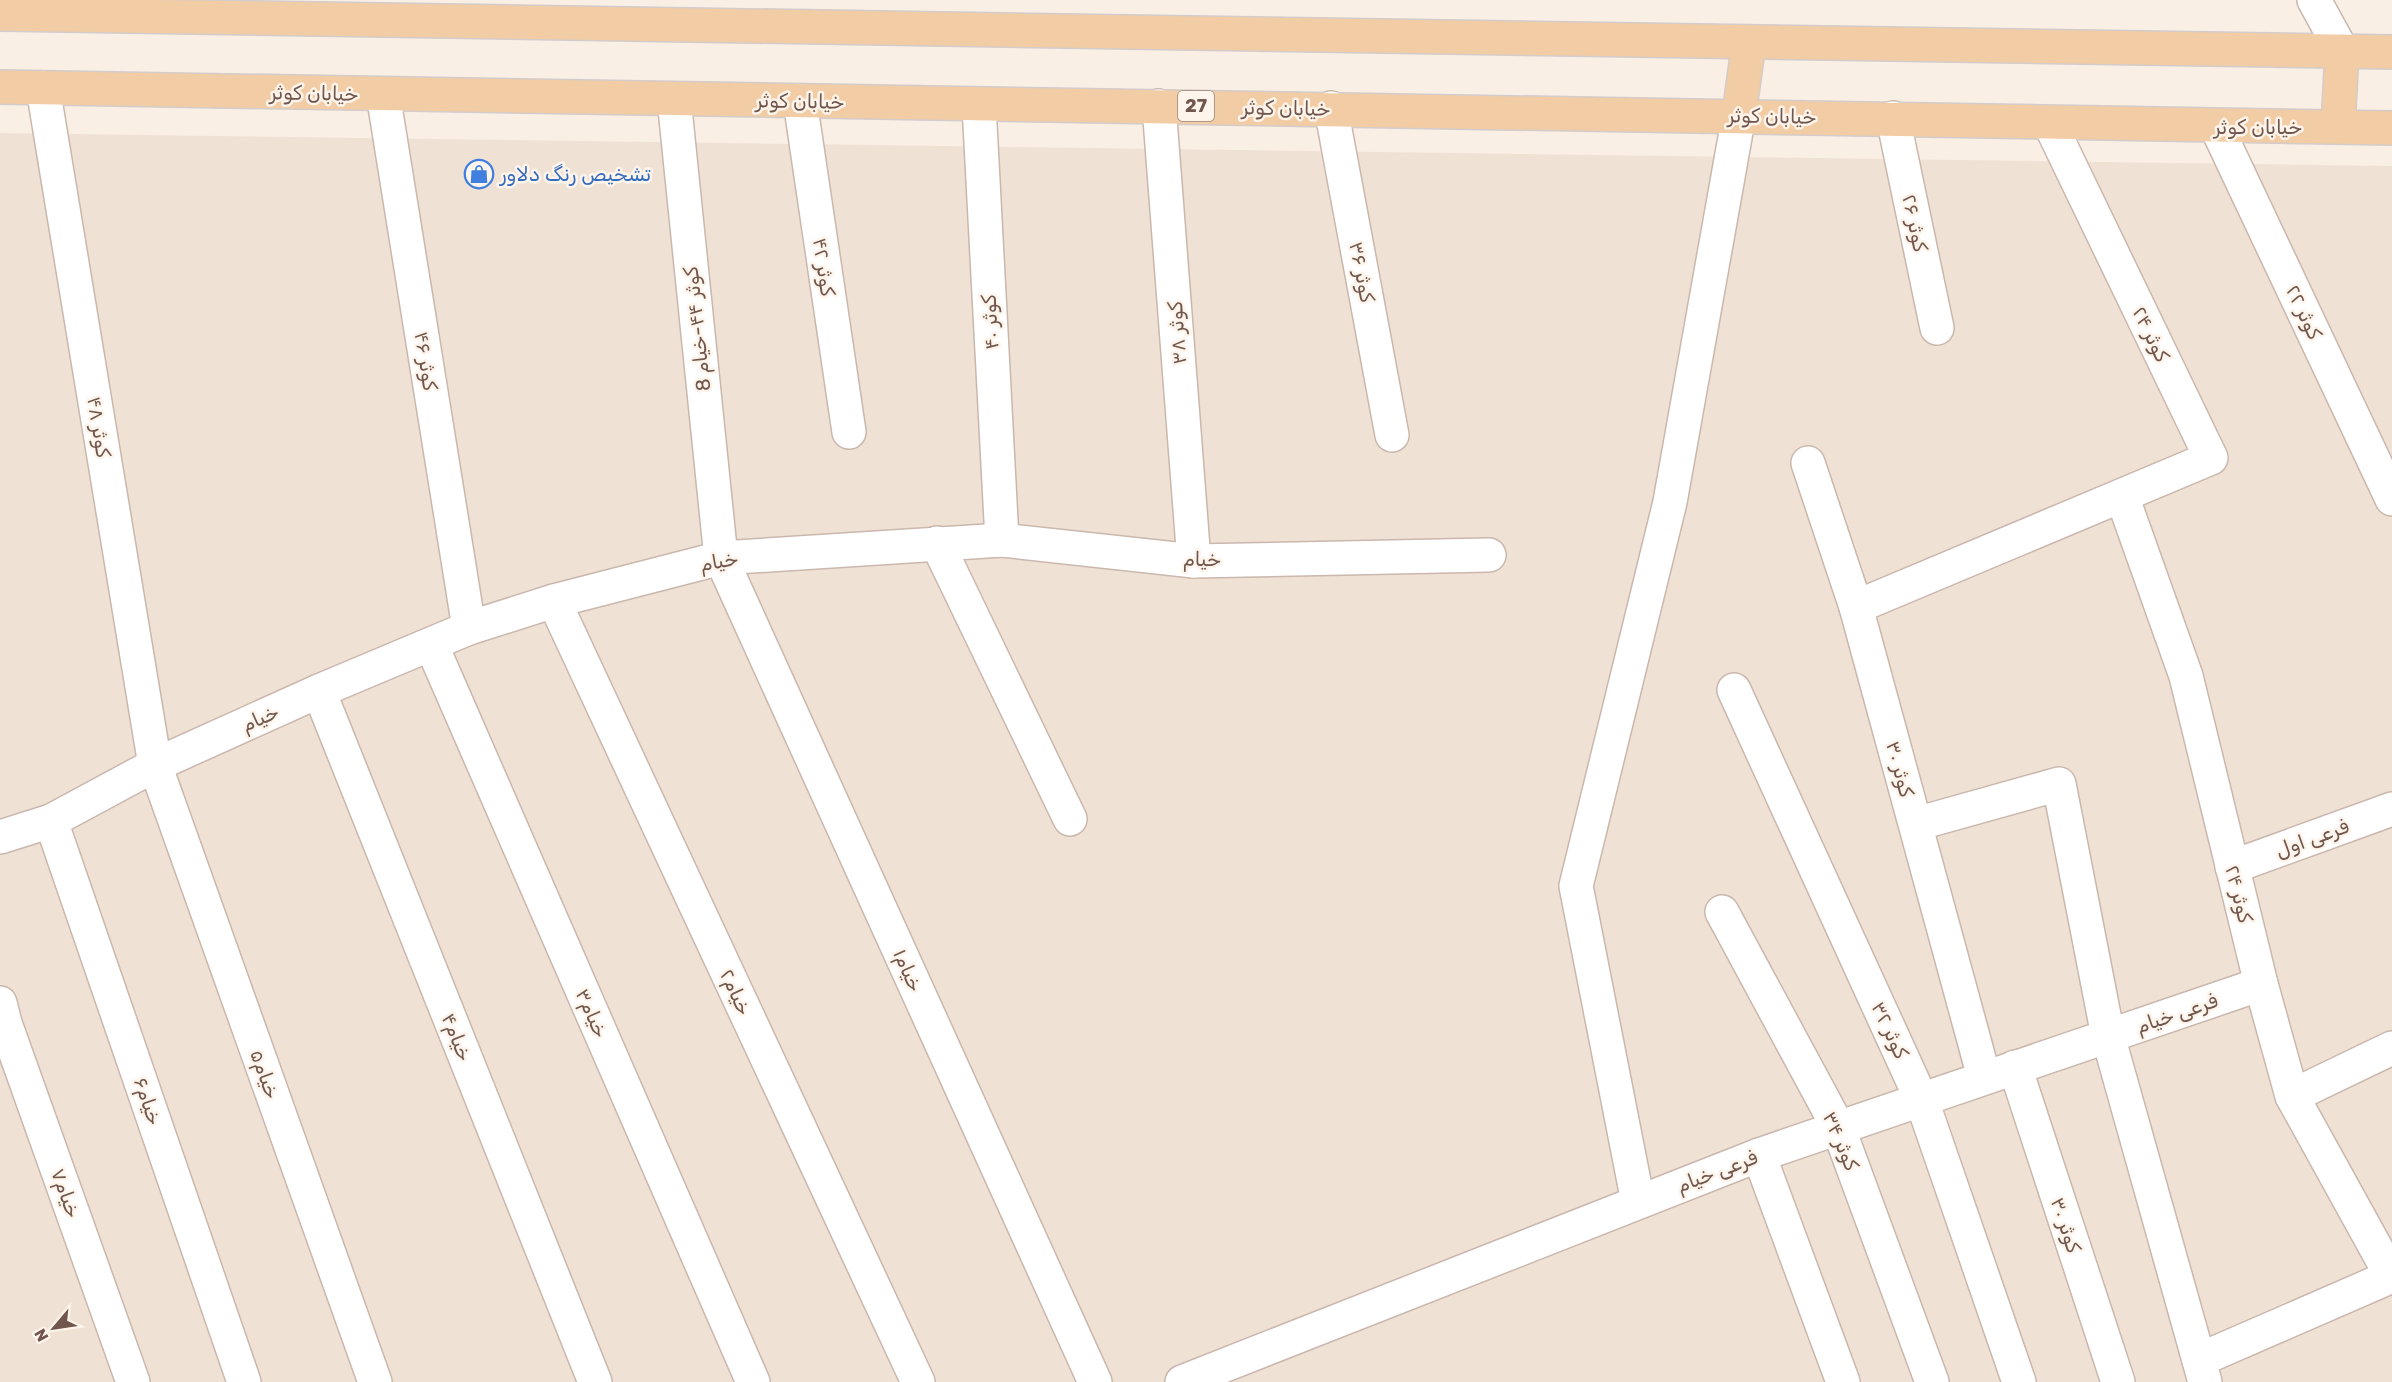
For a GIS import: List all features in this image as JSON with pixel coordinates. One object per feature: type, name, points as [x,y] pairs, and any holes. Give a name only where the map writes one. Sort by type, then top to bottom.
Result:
[{"type":"main road","points":[[0,14],[2392,52]]},
{"type":"main road","points":[[1739,115],[1749,42]]},
{"type":"main road","points":[[2338,127],[2342,51]]},
{"type":"main road","name":"خیابان کوثر","points":[[0,87],[978,105],[1332,108],[2392,128]]},
{"type":"street","points":[[2314,0],[2342,51]]},
{"type":"street","name":"کوثر ۴۸","points":[[43,88],[155,765]]},
{"type":"street","name":"کوثر ۴۶","points":[[383,94],[470,628]]},
{"type":"street","name":"کوثر ۴۴-خیام 8","points":[[674,99],[721,558]]},
{"type":"street","name":"کوثر ۴۲","points":[[800,101],[849,432]]},
{"type":"street","name":"کوثر ۴۰","points":[[978,105],[1002,540]]},
{"type":"street","name":"کوثر ۳۸","points":[[1159,106],[1194,561]]},
{"type":"street","name":"کوثر ۳۶","points":[[1332,108],[1392,435]]},
{"type":"street","points":[[1638,1202],[1576,886],[1670,502],[1739,115]]},
{"type":"street","name":"کوثر ۲۶","points":[[1893,118],[1937,328]]},
{"type":"street","name":"کوثر ۲۴","points":[[1856,607],[2211,458],[2050,123]]},
{"type":"street","name":"کوثر ۲۲","points":[[2216,126],[2392,499]]},
{"type":"street","name":"کوثر ۳۰","points":[[1808,463],[1856,607],[1984,1077]]},
{"type":"street","name":"کوثر ۲۴","points":[[2122,495],[2186,676],[2261,984],[2292,1096],[2392,1276]]},
{"type":"street","name":"خیام","points":[[0,837],[51,820],[155,765],[319,691],[470,628],[554,601],[721,558],[1002,540],[1194,561],[1489,555]]},
{"type":"street","points":[[937,543],[1070,819]]},
{"type":"street","name":"خیام۱","points":[[721,558],[1095,1382]]},
{"type":"street","name":"خیام۲","points":[[554,601],[918,1382]]},
{"type":"street","name":"خیام۳","points":[[431,644],[753,1382]]},
{"type":"street","name":"کوثر ۳۲","points":[[1734,690],[1922,1101],[2019,1382]]},
{"type":"street","name":"خیام۴","points":[[319,691],[595,1382]]},
{"type":"street","name":"خیام۵","points":[[155,765],[375,1382]]},
{"type":"street","points":[[1916,824],[2059,784],[2108,1036],[2202,1371],[2392,1276]]},
{"type":"street","name":"فرعی اول","points":[[2232,867],[2392,808]]},
{"type":"street","name":"خیام۶","points":[[51,820],[244,1382]]},
{"type":"street","name":"کوثر ۳۴","points":[[1722,912],[1838,1127],[1932,1382]]},
{"type":"street","name":"فرعی خیام","points":[[1185,1382],[1759,1155],[2261,984]]},
{"type":"street","name":"خیام۷","points":[[0,1003],[5,1023],[133,1382]]},
{"type":"street","points":[[2292,1096],[2392,1048]]},
{"type":"street","name":"کوثر ۳۰","points":[[2015,1067],[2118,1382]]},
{"type":"street","points":[[1759,1155],[1843,1382]]},
{"type":"shaded area","points":[[0,133],[2392,166],[2392,1382],[0,1382]]},
{"type":"place","name":"تشخیص رنگ دلاور","points":[[479,174]]}]
